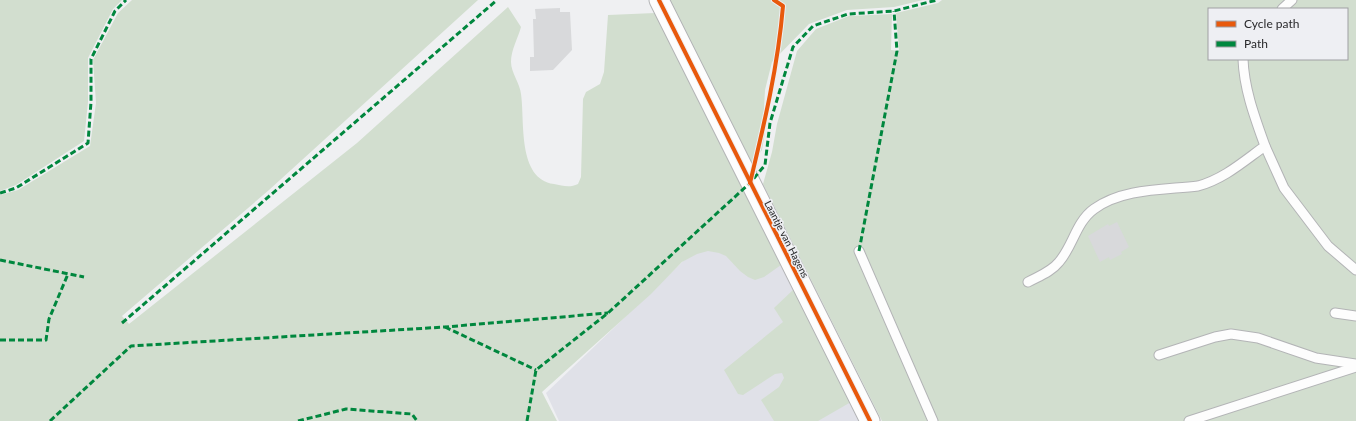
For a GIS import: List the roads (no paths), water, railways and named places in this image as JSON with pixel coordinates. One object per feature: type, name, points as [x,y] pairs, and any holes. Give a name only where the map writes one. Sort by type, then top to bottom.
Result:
[{"type":"street","name":"Laantje van Hagens","points":[[659,0],[870,421]]},
{"type":"lane","points":[[1283,8],[1292,0]]},
{"type":"lane","points":[[1243,60],[1243,69],[1250,101],[1265,146],[1284,188],[1328,246],[1356,270]]},
{"type":"lane","points":[[1028,282],[1046,273],[1059,262],[1076,231],[1094,209],[1110,200],[1138,192],[1208,184],[1230,171],[1265,146]]},
{"type":"lane","points":[[859,251],[933,421]]},
{"type":"lane","points":[[1336,313],[1356,316]]},
{"type":"lane","points":[[1159,355],[1216,337],[1231,334],[1258,338],[1316,358],[1356,364]]},
{"type":"lane","points":[[1188,421],[1356,367]]}]
